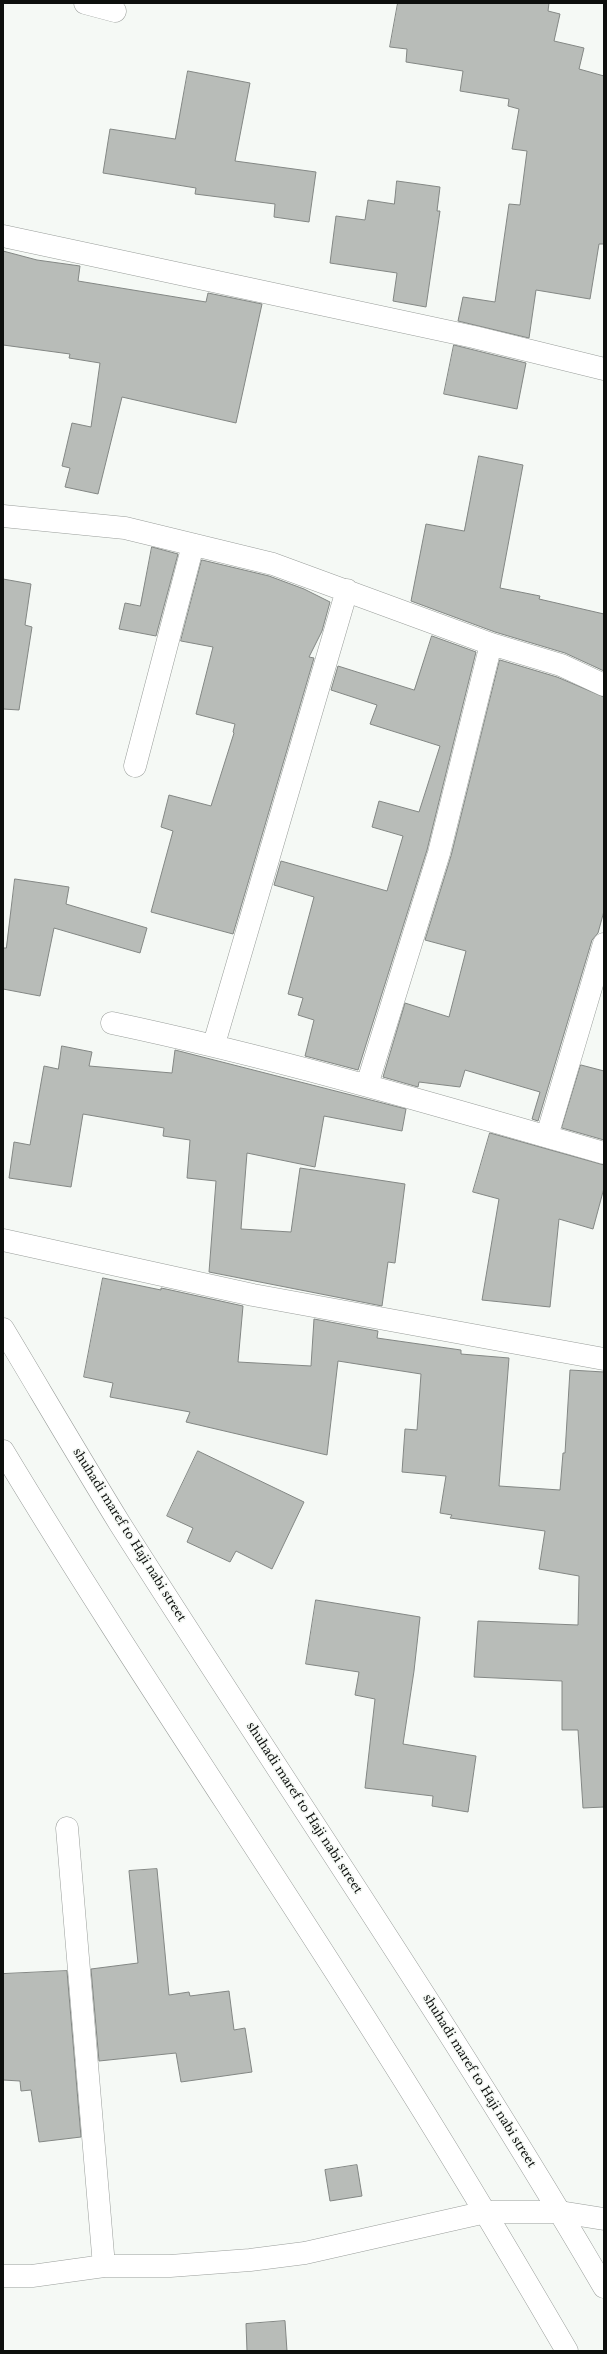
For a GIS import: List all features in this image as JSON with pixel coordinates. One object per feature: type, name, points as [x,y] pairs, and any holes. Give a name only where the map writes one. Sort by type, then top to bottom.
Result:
[{"type":"street","points":[[85,3],[115,11]]},
{"type":"street","points":[[3,236],[474,337],[604,369]]},
{"type":"street","points":[[3,516],[125,528],[273,564],[491,644],[561,665],[604,685]]},
{"type":"street","points":[[134,766],[193,545]]},
{"type":"street","points":[[214,1044],[347,590]]},
{"type":"street","points":[[367,1085],[439,853],[491,644]]},
{"type":"street","points":[[547,1136],[604,944]]},
{"type":"street","points":[[112,1023],[214,1044],[367,1085],[604,1152]]},
{"type":"street","points":[[3,1240],[253,1295],[604,1359]]},
{"type":"street","name":"shuhadi maref to Haji nabi street","points":[[3,1329],[119,1522],[435,2010],[560,2212],[604,2287]]},
{"type":"street","points":[[3,1451],[64,1552],[377,2036],[486,2212],[567,2351]]},
{"type":"street","points":[[67,1828],[104,2266]]},
{"type":"street","points":[[3,2276],[32,2276],[104,2266],[170,2266],[305,2253],[486,2212],[560,2212],[604,2219]]},
{"type":"building","points":[[398,3],[549,3],[548,11],[560,14],[554,41],[584,48],[579,69],[604,76],[604,244],[599,244],[590,299],[536,290],[529,338],[458,321],[463,297],[495,302],[509,204],[520,205],[527,151],[512,149],[519,109],[508,106],[509,99],[460,91],[463,71],[406,62],[407,49],[390,47]]},
{"type":"building","points":[[188,71],[250,83],[235,161],[316,172],[309,222],[274,217],[275,204],[195,194],[196,188],[103,173],[110,129],[175,139]]},
{"type":"building","points":[[397,181],[440,187],[437,211],[440,211],[426,307],[393,301],[397,273],[330,263],[336,216],[365,220],[368,200],[394,204]]},
{"type":"building","points":[[3,251],[37,260],[80,266],[78,281],[206,302],[208,293],[262,304],[236,423],[122,397],[98,494],[65,487],[70,468],[62,466],[72,423],[91,427],[100,363],[69,358],[70,354],[3,345]]},
{"type":"building","points":[[454,345],[526,363],[517,409],[444,394]]},
{"type":"building","points":[[479,456],[523,465],[500,588],[540,596],[539,599],[604,614],[604,671],[565,653],[495,632],[411,601],[426,524],[464,531]]},
{"type":"building","points":[[152,547],[178,554],[156,636],[119,629],[125,603],[140,606]]},
{"type":"building","points":[[202,560],[269,576],[304,589],[330,602],[322,631],[309,657],[314,658],[233,934],[151,912],[173,831],[161,827],[169,795],[211,806],[234,733],[235,724],[196,714],[213,647],[181,641]]},
{"type":"building","points":[[3,579],[31,584],[25,625],[32,627],[19,710],[3,709]]},
{"type":"building","points":[[432,636],[476,652],[427,850],[358,1070],[305,1056],[314,1020],[298,1015],[303,998],[288,994],[314,897],[274,885],[281,861],[387,891],[403,836],[372,827],[379,801],[419,812],[440,746],[370,724],[377,705],[331,690],[338,666],[414,690]]},
{"type":"building","points":[[500,660],[557,677],[604,697],[604,911],[598,933],[592,940],[538,1121],[532,1119],[540,1092],[465,1070],[460,1087],[419,1082],[418,1087],[383,1077],[405,1003],[449,1017],[466,951],[425,940],[451,856]]},
{"type":"building","points":[[15,879],[69,887],[66,904],[147,928],[140,953],[54,928],[40,996],[3,989],[3,948],[6,948]]},
{"type":"building","points":[[62,1046],[92,1052],[89,1066],[172,1073],[175,1050],[406,1109],[402,1131],[324,1116],[315,1167],[247,1153],[241,1229],[291,1232],[300,1168],[405,1184],[395,1263],[388,1262],[382,1306],[209,1272],[216,1181],[187,1178],[190,1140],[163,1136],[164,1128],[83,1114],[71,1187],[9,1178],[14,1142],[30,1145],[44,1066],[58,1069]]},
{"type":"building","points":[[581,1065],[604,1071],[604,1140],[562,1128]]},
{"type":"building","points":[[490,1133],[604,1165],[604,1188],[593,1229],[559,1219],[550,1307],[482,1300],[499,1199],[473,1192]]},
{"type":"building","points":[[103,1278],[161,1290],[161,1288],[166,1289],[243,1306],[238,1362],[311,1366],[314,1319],[378,1331],[377,1338],[461,1350],[461,1354],[509,1358],[499,1486],[560,1490],[563,1453],[565,1453],[570,1370],[604,1372],[604,1807],[583,1808],[578,1730],[562,1730],[562,1681],[474,1677],[478,1621],[578,1625],[579,1576],[539,1569],[545,1531],[450,1518],[452,1515],[440,1513],[446,1476],[402,1472],[405,1429],[417,1430],[421,1374],[338,1361],[327,1455],[186,1422],[190,1412],[110,1397],[113,1383],[84,1377]]},
{"type":"building","points":[[198,1451],[304,1502],[272,1569],[236,1551],[230,1562],[187,1542],[193,1528],[167,1516]]},
{"type":"building","points":[[316,1600],[420,1617],[414,1671],[403,1744],[476,1756],[468,1812],[432,1806],[433,1796],[365,1788],[375,1699],[355,1695],[359,1672],[306,1664]]},
{"type":"building","points":[[157,1869],[169,1995],[189,1992],[190,1996],[229,1991],[234,2030],[245,2028],[252,2072],[181,2082],[176,2053],[99,2061],[91,1969],[138,1963],[129,1871]]},
{"type":"building","points":[[67,1971],[81,2137],[39,2142],[31,2090],[21,2091],[20,2081],[3,2080],[3,1974]]},
{"type":"building","points":[[357,2165],[362,2196],[330,2201],[325,2170]]},
{"type":"building","points":[[285,2321],[287,2351],[247,2351],[246,2324]]}]
